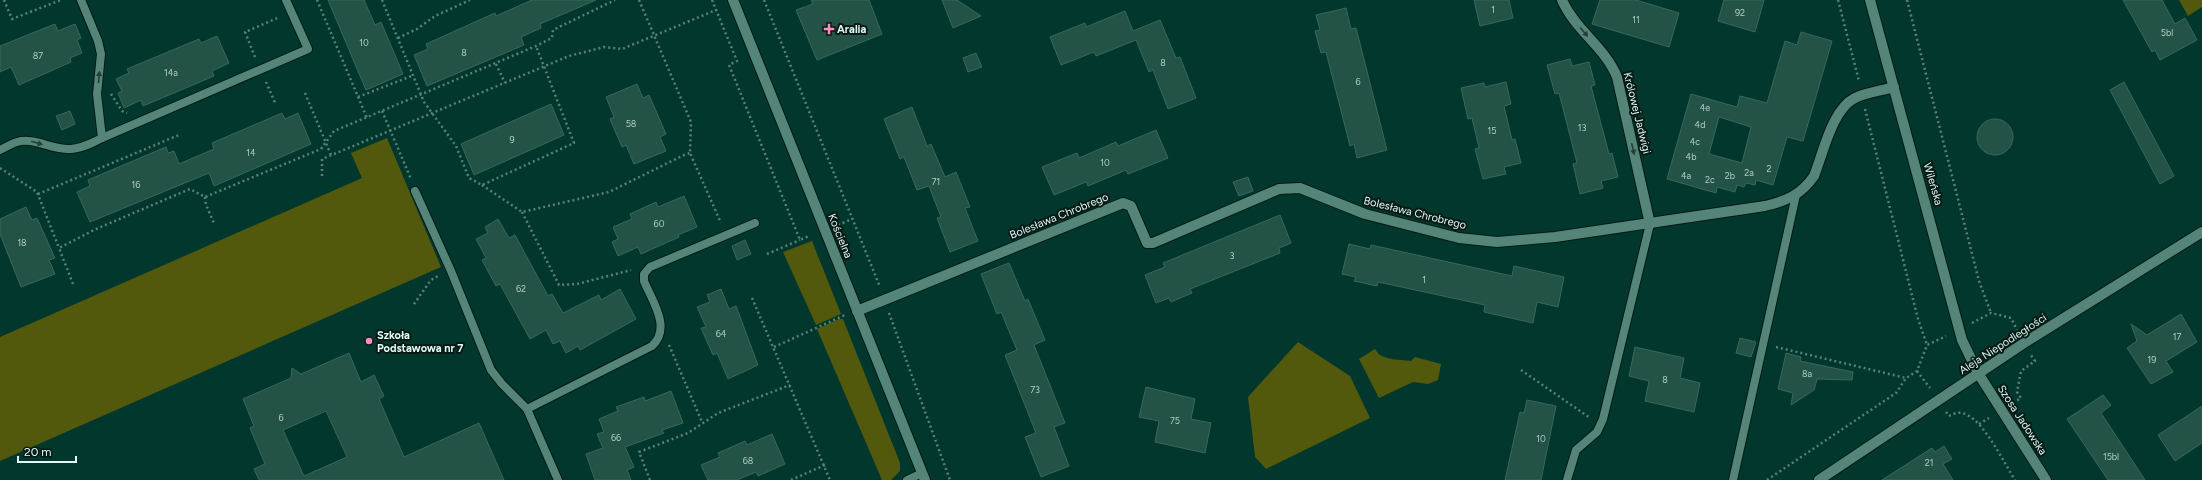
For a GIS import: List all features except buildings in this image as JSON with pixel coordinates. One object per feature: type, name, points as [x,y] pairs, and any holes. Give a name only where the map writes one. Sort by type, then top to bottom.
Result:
[{"type":"street","name":"Kościelna","points":[[733,0],[923,477]]},
{"type":"street","name":"Królowej Jadwigi","points":[[1562,0],[1584,33],[1611,64],[1617,77],[1650,224]]},
{"type":"street","name":"Wileńska","points":[[1870,0],[1959,329],[1966,350],[1978,373]]},
{"type":"street","name":"Bolesława Chrobrego","points":[[856,311],[1123,203],[1131,206],[1147,243],[1153,243],[1279,189],[1300,188],[1365,214],[1482,241],[1515,242],[1650,224],[1765,206],[1782,202],[1796,196],[1814,176],[1839,111],[1847,103],[1862,96],[1894,87]]},
{"type":"street","name":"Aleja Niepodległości","points":[[1818,480],[2024,343],[2202,232]]},
{"type":"street","name":"Szosa Jadowska","points":[[1978,373],[2046,480]]},
{"type":"lane","points":[[81,0],[98,41],[101,54],[98,110],[102,138]]},
{"type":"lane","points":[[0,150],[18,142],[29,141],[58,148],[79,148],[308,49],[286,0]]},
{"type":"lane","points":[[416,191],[451,271],[491,370],[502,384],[528,409],[558,480]]},
{"type":"lane","points":[[1733,480],[1796,196]]},
{"type":"lane","points":[[528,409],[652,346],[658,340],[661,334],[660,318],[644,281],[647,270],[653,265],[755,223]]},
{"type":"lane","points":[[1567,480],[1576,450],[1597,432],[1602,422],[1650,224]]},
{"type":"lane","points":[[907,480],[923,477]]},
{"type":"path","points":[[4,0],[12,19],[61,0]]},
{"type":"path","points":[[317,0],[367,118]]},
{"type":"path","points":[[382,0],[422,94],[432,114],[456,146],[469,178],[522,212],[559,285],[577,284],[632,270],[647,270]]},
{"type":"path","points":[[398,38],[417,29],[435,16],[470,0]]},
{"type":"path","points":[[205,197],[321,149],[334,131],[536,46],[552,38],[554,30],[615,0]]},
{"type":"path","points":[[639,0],[691,122],[690,153],[726,234]]},
{"type":"path","points":[[712,0],[738,61],[729,65],[800,240]]},
{"type":"path","points":[[764,0],[884,299],[950,480]]},
{"type":"path","points":[[1767,480],[1896,393],[1906,378],[1917,371],[1927,345],[1918,319],[1838,0]]},
{"type":"path","points":[[1907,0],[1979,281],[1991,313]]},
{"type":"path","points":[[322,176],[322,159],[331,155],[569,56],[604,47],[622,49],[716,10]]},
{"type":"path","points":[[276,106],[245,32],[292,12]]},
{"type":"path","points":[[482,185],[574,143],[536,46]]},
{"type":"path","points":[[496,64],[505,83]]},
{"type":"path","points":[[358,97],[414,74]]},
{"type":"path","points":[[99,75],[122,111],[131,114]]},
{"type":"path","points":[[305,93],[331,155]]},
{"type":"path","points":[[382,111],[416,191]]},
{"type":"path","points":[[38,194],[179,135]]},
{"type":"path","points":[[522,212],[609,192],[684,154],[690,153]]},
{"type":"path","points":[[0,168],[38,194],[73,284]]},
{"type":"path","points":[[59,248],[96,229],[190,189],[205,197]]},
{"type":"path","points":[[205,197],[206,205],[214,224]]},
{"type":"path","points":[[834,226],[852,219]]},
{"type":"path","points":[[767,254],[810,236]]},
{"type":"path","points":[[414,304],[431,280],[440,276]]},
{"type":"path","points":[[752,298],[774,346],[830,480]]},
{"type":"path","points":[[774,346],[856,311]]},
{"type":"path","points":[[1927,345],[1991,313],[2011,318],[2034,361],[2021,371],[2017,392],[2021,398]]},
{"type":"path","points":[[661,334],[666,338],[702,422]]},
{"type":"path","points":[[1763,344],[1906,378]]},
{"type":"path","points":[[1521,370],[1592,419],[1602,422]]},
{"type":"path","points":[[650,480],[639,452],[688,433],[702,422],[718,413],[790,385]]},
{"type":"path","points":[[1949,416],[1957,412],[1967,415],[1979,424],[2015,480]]},
{"type":"path","points":[[791,480],[824,465]]},
{"type":"green space","points":[[2179,0],[2202,0],[2202,7],[2188,16]]},
{"type":"green space","points":[[387,138],[441,267],[0,461],[0,337],[362,178],[351,153]]},
{"type":"green space","points":[[812,241],[841,314],[816,325],[783,252]]},
{"type":"green space","points":[[839,319],[843,319],[900,463],[900,471],[891,480],[882,480],[817,329]]},
{"type":"green space","points":[[1298,342],[1350,376],[1370,418],[1266,469],[1255,457],[1248,397]]},
{"type":"green space","points":[[1375,349],[1381,356],[1386,358],[1411,361],[1415,357],[1441,364],[1438,380],[1428,384],[1413,382],[1379,398],[1359,359]]},
{"type":"place","name":"Aralia","points":[[829,29]]},
{"type":"place","name":"Szkoła Podstawowa nr 7","points":[[369,341]]}]
